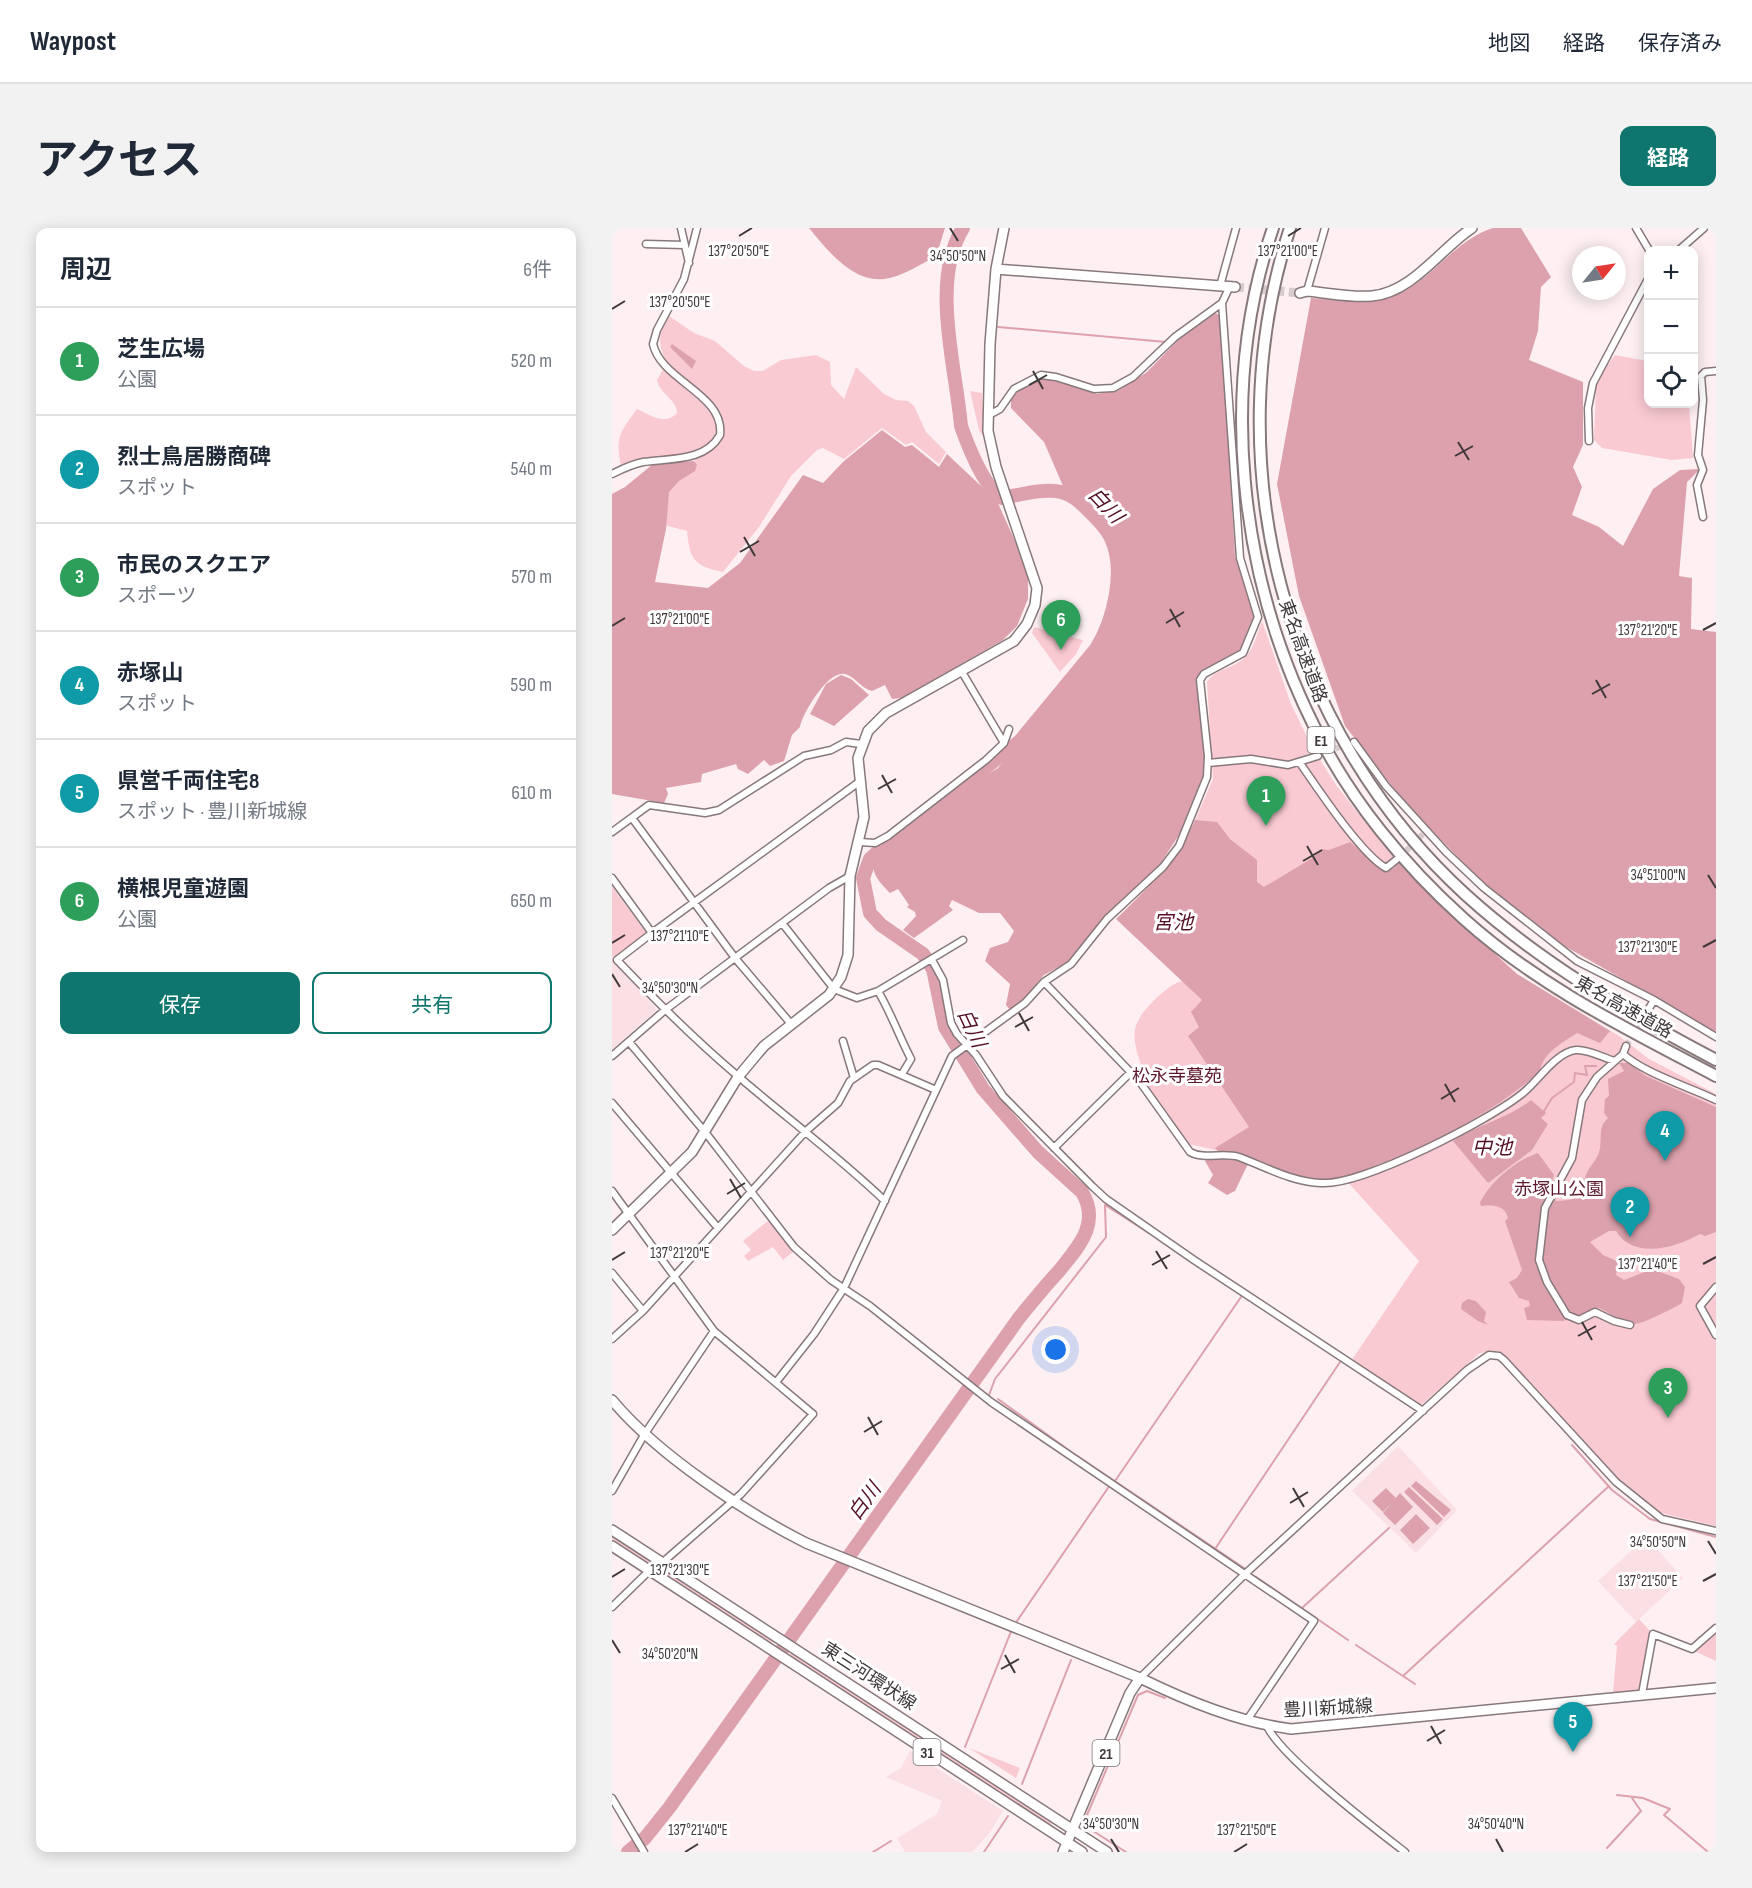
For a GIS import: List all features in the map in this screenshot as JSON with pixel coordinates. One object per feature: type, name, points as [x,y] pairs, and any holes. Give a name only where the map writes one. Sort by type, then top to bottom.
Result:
[{"type":"highway","name":"東名高速道路","points":[[1273,228],[1255,301],[1244,378],[1245,484],[1255,553],[1272,625],[1315,730],[1361,803],[1394,846],[1466,921],[1504,952],[1571,997],[1716,1076]]},
{"type":"highway","name":"東名高速道路","points":[[1290,228],[1276,281],[1265,342],[1259,448],[1265,516],[1272,552],[1296,637],[1329,715],[1370,784],[1427,857],[1466,895],[1541,956],[1649,1025],[1716,1060]]},
{"type":"highway","points":[[1649,1025],[1716,1052]]},
{"type":"street","points":[[681,228],[689,263]]},
{"type":"street","points":[[612,474],[643,462],[695,456],[711,448],[720,435],[718,418],[708,404],[667,367],[653,344],[657,330],[675,297],[689,263],[697,228]]},
{"type":"street","points":[[612,1230],[631,1214],[692,1152],[738,1077],[764,1046],[834,989],[842,977],[848,955],[850,876],[860,842],[864,817],[858,759],[861,744],[868,731],[879,718],[1014,641],[1027,624],[1035,605],[1037,588],[1003,489],[990,443],[987,416],[996,269],[1004,228]]},
{"type":"street","points":[[777,1381],[814,1334],[844,1288],[952,1056],[1025,1003],[1044,982],[1071,964],[1107,919],[1170,859],[1188,826],[1207,777],[1208,763],[1200,681],[1204,674],[1243,653],[1258,617],[1240,558],[1222,303],[1229,286],[1236,228]]},
{"type":"street","points":[[1325,228],[1303,292],[1354,296],[1388,292],[1413,278],[1472,228]]},
{"type":"street","points":[[1636,228],[1647,246]]},
{"type":"street","points":[[1684,246],[1704,228]]},
{"type":"street","points":[[646,244],[684,245]]},
{"type":"street","points":[[996,269],[1229,286]]},
{"type":"street","points":[[1589,441],[1588,408],[1593,383],[1644,287]]},
{"type":"street","points":[[987,416],[1000,409],[1014,389],[1041,375],[1069,380],[1089,388],[1113,388],[1141,371],[1175,337],[1222,303]]},
{"type":"street","points":[[1703,517],[1697,485],[1703,470],[1698,456],[1703,400],[1701,376],[1705,372],[1716,371]]},
{"type":"street","points":[[962,672],[1004,743]]},
{"type":"street","points":[[860,842],[875,843],[888,836],[986,760],[1004,743],[1009,729]]},
{"type":"street","points":[[612,832],[649,805],[705,813],[719,810],[804,756],[831,750],[846,742],[861,744]]},
{"type":"street","points":[[1354,742],[1386,786],[1425,832],[1484,888],[1577,961],[1654,1000],[1716,1037]]},
{"type":"street","points":[[1208,763],[1251,759],[1277,765],[1299,763],[1318,756]]},
{"type":"street","points":[[1299,763],[1346,826],[1376,860],[1386,868],[1396,860]]},
{"type":"street","points":[[859,782],[617,960],[665,1010],[738,1077],[842,1160],[885,1201]]},
{"type":"street","points":[[632,818],[735,958],[792,1025]]},
{"type":"street","points":[[612,1056],[665,1010],[782,923],[850,876]]},
{"type":"street","points":[[612,878],[652,933]]},
{"type":"street","points":[[782,923],[834,989],[857,998],[878,991],[963,940]]},
{"type":"street","points":[[932,960],[943,980],[951,1023],[967,1046],[1004,1096],[1106,1199],[1423,1411]]},
{"type":"street","points":[[1044,982],[1131,1072],[1190,1152],[1200,1156],[1230,1155],[1292,1177],[1330,1183],[1399,1160],[1443,1141],[1525,1092],[1569,1052],[1583,1050],[1615,1061]]},
{"type":"street","points":[[878,991],[894,1018],[895,1029],[911,1059],[902,1074]]},
{"type":"street","points":[[1648,1010],[1654,1000]]},
{"type":"street","points":[[843,1041],[854,1078]]},
{"type":"street","points":[[629,1042],[705,1132],[794,1247],[976,1391],[1314,1621],[1247,1720]]},
{"type":"street","points":[[1626,1046],[1623,1054],[1597,1077],[1582,1100],[1572,1158],[1545,1208],[1539,1260],[1547,1282],[1567,1314],[1579,1320],[1595,1311],[1614,1321],[1630,1325]]},
{"type":"street","points":[[1623,1054],[1647,1070],[1716,1100]]},
{"type":"street","points":[[612,1339],[643,1311],[806,1131],[838,1103],[846,1086],[854,1078],[873,1065],[902,1074],[936,1090]]},
{"type":"street","points":[[1054,1148],[1131,1072]]},
{"type":"street","points":[[612,1104],[718,1228]]},
{"type":"street","points":[[612,1191],[676,1274],[691,1301],[714,1331],[777,1381],[813,1414],[741,1494],[663,1562]]},
{"type":"street","points":[[612,1273],[643,1311]]},
{"type":"street","points":[[1716,1287],[1700,1306],[1716,1335]]},
{"type":"street","points":[[612,1491],[644,1435],[714,1331]]},
{"type":"street","points":[[1140,1678],[1245,1574],[1483,1357],[1499,1356],[1616,1482],[1662,1519],[1716,1531]]},
{"type":"street","name":"豊川新城線","points":[[612,1401],[644,1435],[733,1500],[769,1524],[806,1543],[1140,1678],[1212,1710],[1267,1726],[1291,1729],[1332,1727],[1716,1688]]},
{"type":"street","name":"東三河環状線","points":[[612,1530],[1107,1852]]},
{"type":"street","name":"東三河環状線","points":[[612,1546],[1082,1852]]},
{"type":"street","points":[[612,1606],[650,1570]]},
{"type":"street","points":[[1642,1694],[1653,1634],[1692,1649],[1716,1628]]},
{"type":"street","name":"21","points":[[1063,1852],[1130,1693],[1140,1678]]},
{"type":"street","points":[[1267,1726],[1272,1738],[1303,1767],[1405,1852]]},
{"type":"street","points":[[612,1798],[643,1850]]},
{"type":"shaded area","points":[[809,228],[945,228],[936,257],[891,278],[873,279],[862,276],[842,263]]},
{"type":"shaded area","points":[[1493,228],[1521,228],[1551,277],[1541,287],[1538,331],[1529,360],[1583,382],[1583,445],[1573,467],[1582,487],[1572,515],[1599,527],[1623,546],[1653,489],[1680,470],[1700,469],[1687,482],[1679,576],[1692,578],[1691,629],[1716,632],[1716,1032],[1552,939],[1485,885],[1406,804],[1345,726],[1299,596],[1277,484],[1311,298],[1361,301],[1390,297],[1417,283],[1465,243]]},
{"type":"shaded area","points":[[1215,313],[1220,315],[1235,556],[1255,615],[1247,641],[1239,655],[1205,671],[1196,682],[1205,753],[1204,782],[1185,826],[1158,867],[1105,919],[1070,961],[1044,975],[1022,1001],[1010,1010],[1006,1005],[1010,984],[985,961],[990,948],[1008,942],[1014,931],[1000,913],[979,913],[952,900],[949,906],[953,910],[914,938],[903,930],[916,916],[915,912],[907,907],[909,905],[898,889],[890,893],[880,883],[874,871],[873,862],[929,810],[998,768],[1108,638],[1116,607],[1119,563],[1112,536],[1090,511],[1066,493],[1044,442],[1011,408],[1011,397],[1016,390],[1034,380],[1046,377],[1097,394],[1119,390],[1147,372],[1182,336]]},
{"type":"shaded area","points":[[672,344],[696,361],[692,369],[670,347]]},
{"type":"shaded area","points":[[882,430],[905,447],[912,445],[939,467],[947,454],[997,501],[1028,570],[1028,599],[1017,626],[1003,640],[902,698],[892,699],[885,685],[872,691],[864,688],[849,675],[838,675],[831,679],[817,694],[805,713],[800,727],[792,735],[784,761],[770,766],[764,760],[748,774],[738,769],[736,764],[702,774],[701,782],[666,788],[668,794],[664,803],[612,794],[612,494],[625,487],[653,464],[694,461],[697,465],[695,471],[679,481],[669,492],[666,529],[655,582],[708,588],[740,563],[803,475],[823,483],[844,461]]},
{"type":"shaded area","points":[[841,675],[851,679],[869,695],[834,726],[810,714],[826,684]]},
{"type":"shaded area","points":[[1195,820],[1217,822],[1230,839],[1257,860],[1257,882],[1264,887],[1314,857],[1321,849],[1329,850],[1350,842],[1384,870],[1393,869],[1402,859],[1472,933],[1517,974],[1610,1031],[1600,1043],[1577,1033],[1549,1054],[1540,1072],[1521,1088],[1459,1128],[1415,1150],[1352,1176],[1334,1180],[1303,1178],[1254,1162],[1248,1164],[1235,1191],[1227,1195],[1208,1183],[1213,1175],[1205,1161],[1218,1151],[1215,1148],[1249,1127],[1188,1036],[1199,1027],[1191,1012],[1202,1000],[1116,919],[1170,861],[1188,835]]},
{"type":"shaded area","points":[[612,886],[647,934],[613,960],[657,1010],[612,1049]]},
{"type":"shaded area","points":[[1619,1063],[1628,1063],[1646,1076],[1716,1107],[1716,1232],[1705,1236],[1700,1234],[1679,1244],[1655,1249],[1633,1246],[1616,1231],[1609,1231],[1590,1242],[1603,1255],[1619,1262],[1616,1275],[1624,1280],[1652,1269],[1679,1279],[1685,1287],[1682,1303],[1658,1316],[1634,1324],[1599,1308],[1563,1321],[1527,1320],[1524,1308],[1530,1306],[1529,1301],[1519,1298],[1509,1282],[1517,1278],[1522,1270],[1505,1221],[1508,1218],[1501,1208],[1481,1206],[1480,1203],[1484,1195],[1504,1173],[1538,1153],[1554,1175],[1551,1186],[1556,1201],[1574,1199],[1578,1196],[1589,1169],[1597,1157],[1602,1128],[1608,1118],[1604,1113],[1605,1099],[1609,1096],[1608,1079],[1624,1071]]},
{"type":"shaded area","name":"中池","points":[[1531,1100],[1546,1113],[1541,1118],[1548,1124],[1532,1150],[1488,1183],[1453,1141],[1513,1112]]},
{"type":"shaded area","points":[[1468,1299],[1476,1301],[1486,1312],[1484,1321],[1488,1325],[1461,1309],[1462,1303]]},
{"type":"shaded area","points":[[1398,1446],[1457,1510],[1416,1553],[1352,1491]]},
{"type":"shaded area","points":[[1416,1481],[1451,1510],[1444,1517],[1411,1486]]},
{"type":"shaded area","points":[[1409,1487],[1443,1519],[1437,1525],[1404,1492]]},
{"type":"shaded area","points":[[1386,1488],[1396,1498],[1383,1512],[1372,1501]]},
{"type":"shaded area","points":[[1400,1493],[1413,1507],[1395,1525],[1383,1513]]},
{"type":"shaded area","points":[[1416,1514],[1430,1528],[1413,1544],[1400,1530]]},
{"type":"shaded area","points":[[1646,1537],[1683,1578],[1636,1622],[1598,1581]]},
{"type":"shaded area","points":[[910,1751],[1003,1811],[988,1835],[972,1852],[905,1852],[897,1838],[937,1814],[942,1801],[886,1777],[901,1768]]},
{"type":"green space","points":[[669,316],[694,333],[715,341],[744,366],[754,371],[763,371],[781,360],[816,355],[830,362],[831,385],[844,399],[856,367],[884,394],[896,400],[908,401],[914,406],[926,432],[946,452],[939,464],[912,442],[906,445],[882,428],[844,459],[823,448],[817,450],[791,476],[759,527],[723,572],[706,567],[695,560],[692,555],[687,531],[664,525],[667,494],[674,484],[690,474],[698,453],[641,460],[621,466],[619,456],[620,435],[637,409],[662,419],[668,419],[677,413],[675,405],[658,385],[657,380],[667,362],[660,339]]},
{"type":"green space","points":[[1615,355],[1644,360],[1644,408],[1689,408],[1693,458],[1672,460],[1602,448],[1594,440],[1596,388],[1600,374]]},
{"type":"green space","points":[[970,391],[982,393],[984,438],[979,430]]},
{"type":"green space","name":"赤塚山公園","points":[[1262,621],[1291,704],[1312,747],[1336,785],[1372,831],[1472,933],[1517,974],[1619,1036],[1649,1059],[1716,1094],[1716,1526],[1661,1513],[1652,1508],[1619,1480],[1499,1351],[1480,1353],[1421,1405],[1351,1361],[1419,1261],[1344,1178],[1188,1144],[1137,1074],[1142,1067],[1135,1039],[1137,1023],[1154,1001],[1176,983],[1182,981],[1159,876],[1186,841],[1213,779],[1207,682],[1214,674],[1239,662],[1247,655]]},
{"type":"green space","points":[[1034,627],[1083,640],[1076,654],[1060,672],[1032,633]]},
{"type":"green space","points":[[612,887],[646,933],[614,958],[612,955]]},
{"type":"green space","points":[[769,1220],[794,1251],[783,1260],[773,1247],[748,1261],[744,1256],[751,1250],[743,1241]]},
{"type":"green space","points":[[612,1532],[775,1639],[769,1646],[666,1579],[612,1539]]},
{"type":"green space","points":[[1639,1619],[1650,1631],[1639,1690],[1613,1693],[1617,1646],[1614,1644]]},
{"type":"green space","points":[[1716,1632],[1716,1661],[1694,1651]]},
{"type":"green space","points":[[793,1650],[1052,1822],[1050,1828],[788,1657]]},
{"type":"green space","points":[[969,1748],[1020,1768],[1016,1778]]},
{"type":"waterway","name":"白川","points":[[628,1852],[645,1838],[669,1808],[1019,1318],[1080,1244],[1088,1225],[1089,1214],[1082,1192],[1038,1152],[983,1089],[945,1027],[933,969],[923,954],[881,925],[870,913],[863,878],[870,859],[891,840],[1020,741],[1096,649],[1108,624],[1116,595],[1118,565],[1111,538],[1104,526],[1076,499],[1061,492],[1039,491],[1002,498],[995,493],[983,476],[968,444],[961,426],[948,325],[947,298],[948,273],[953,249],[963,228]]},
{"type":"waterway","points":[[998,327],[1166,342]]},
{"type":"waterway","points":[[1544,1111],[1552,1098],[1574,1082],[1575,1073],[1587,1075],[1585,1066],[1596,1066]]},
{"type":"waterway","points":[[989,1395],[995,1379],[1106,1237],[1105,1205],[1149,1233]]},
{"type":"waterway","points":[[1115,1481],[1241,1297]]},
{"type":"waterway","points":[[1215,1549],[1340,1362]]},
{"type":"waterway","points":[[998,1399],[1070,1451],[1244,1568]]},
{"type":"waterway","points":[[1572,1445],[1612,1490],[1650,1519],[1716,1537]]},
{"type":"waterway","points":[[1015,1624],[1110,1485]]},
{"type":"waterway","points":[[1403,1676],[1609,1486]]},
{"type":"waterway","points":[[1302,1608],[1389,1528]]},
{"type":"waterway","points":[[1256,1577],[1348,1640]]},
{"type":"waterway","points":[[965,1747],[1012,1629]]},
{"type":"waterway","points":[[1356,1645],[1415,1684]]},
{"type":"waterway","points":[[1022,1784],[1071,1660]]},
{"type":"waterway","points":[[1126,1852],[1090,1829],[1087,1815],[1138,1695],[1147,1691],[1165,1698]]},
{"type":"waterway","points":[[1617,1795],[1643,1798],[1670,1809],[1664,1815],[1708,1852]]},
{"type":"waterway","points":[[1607,1848],[1641,1811],[1632,1798]]},
{"type":"waterway","points":[[984,1852],[1008,1816]]},
{"type":"waterway","points":[[873,1852],[891,1841]]},
{"type":"tunnel","points":[[1235,287],[1300,293]]},
{"type":"tunnel","points":[[1327,752],[1348,744]]},
{"type":"tunnel","points":[[1400,857],[1423,834]]},
{"type":"tunnel","points":[[1626,1046],[1648,1010]]},
{"type":"place","name":"横根児童遊園","points":[[1061,650]]},
{"type":"place","name":"芝生広場","points":[[1266,826]]},
{"type":"place","name":"赤塚山","points":[[1665,1161]]},
{"type":"place","name":"烈士鳥居勝商碑","points":[[1630,1237]]},
{"type":"place","name":"市民のスクエア","points":[[1668,1418]]},
{"type":"place","name":"県営千両住宅8","points":[[1573,1752]]},
{"type":"water label","name":"宮池","points":[[1173,922]]},
{"type":"park label","name":"松永寺墓苑","points":[[1177,1076]]}]
